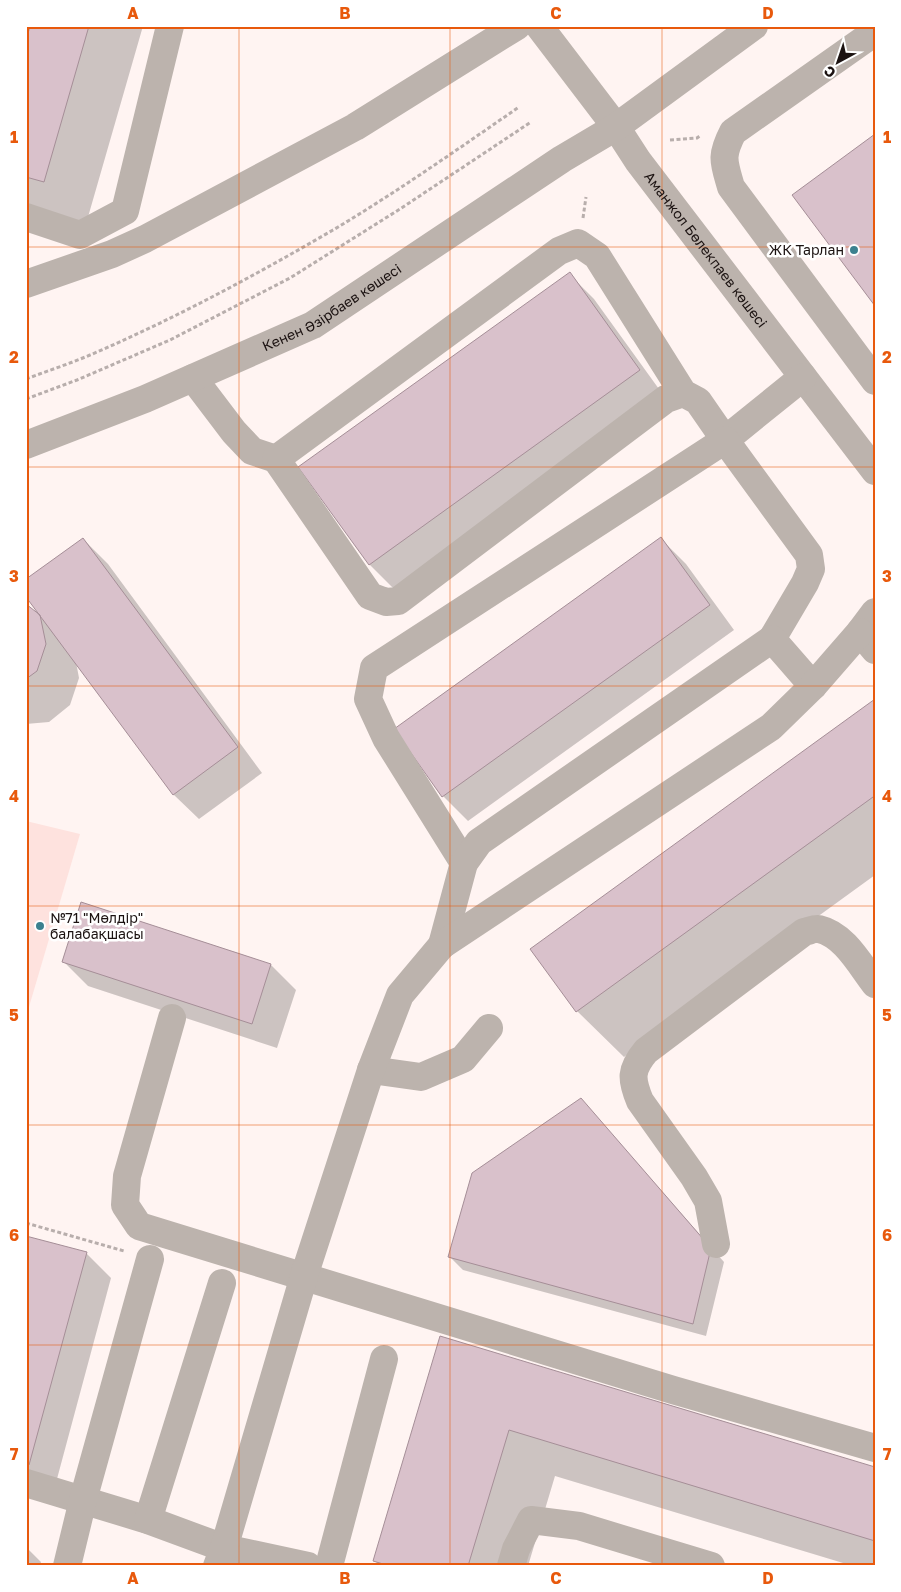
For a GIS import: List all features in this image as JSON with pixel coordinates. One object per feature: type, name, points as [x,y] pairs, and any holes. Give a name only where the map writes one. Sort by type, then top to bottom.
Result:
[{"type":"street","points":[[26,217],[80,235],[125,211],[170,26]]},
{"type":"street","points":[[26,284],[112,254],[146,239],[355,127],[517,26]]},
{"type":"street","name":"Аманжол Бөлекпаев көшесі","points":[[539,26],[616,127],[638,161],[875,471]]},
{"type":"street","name":"Кенен Әзірбаев көшесі","points":[[26,445],[145,399],[313,325],[562,159],[616,127],[754,26]]},
{"type":"street","points":[[875,32],[733,132],[726,144],[723,157],[732,187],[875,381]]},
{"type":"street","points":[[103,223],[112,254]]},
{"type":"street","points":[[276,459],[559,251],[578,243],[597,256],[683,393],[698,401],[809,555],[811,569],[805,583],[772,639],[479,842],[464,863],[442,945]]},
{"type":"street","points":[[464,863],[386,738],[368,699],[374,668],[725,440],[803,377]]},
{"type":"street","points":[[193,378],[234,432],[252,451],[276,459],[370,596],[386,602],[398,601],[666,399],[683,393]]},
{"type":"street","points":[[221,1557],[304,1276],[371,1070],[400,995],[442,945],[771,727],[870,631]]},
{"type":"street","points":[[772,639],[813,686]]},
{"type":"street","points":[[716,1244],[708,1201],[694,1177],[640,1101],[632,1074],[636,1063],[646,1051],[804,932],[817,929],[831,934],[843,943],[875,984]]},
{"type":"street","points":[[172,1018],[127,1176],[125,1205],[139,1226],[674,1390],[875,1448]]},
{"type":"street","points":[[371,1070],[421,1078],[463,1059],[489,1028]]},
{"type":"street","points":[[67,1566],[83,1500],[150,1259]]},
{"type":"street","points":[[148,1520],[222,1283]]},
{"type":"street","points":[[329,1566],[384,1359]]},
{"type":"street","points":[[26,1483],[148,1520],[221,1557],[308,1566]]},
{"type":"street","points":[[511,1566],[516,1549],[531,1520],[579,1526],[711,1566]]},
{"type":"path","points":[[26,379],[106,348],[165,321],[248,278],[334,229],[437,163],[519,107]]},
{"type":"path","points":[[26,399],[77,380],[170,340],[290,278],[400,209],[531,122]]},
{"type":"path","points":[[26,1223],[150,1259]]},
{"type":"shaded area","name":"№71 \"Мөлдір\" балабақшасы","points":[[26,821],[80,834],[26,1017]]},
{"type":"building","points":[[30,26],[89,26],[44,182],[26,177],[26,41]]},
{"type":"building","name":"ЖК Тарлан","points":[[875,134],[875,306],[792,195]]},
{"type":"building","points":[[570,272],[640,370],[369,565],[298,467]]},
{"type":"building","points":[[661,537],[710,605],[442,797],[394,729]]},
{"type":"building","points":[[83,538],[238,747],[173,795],[26,597],[26,579]]},
{"type":"building","points":[[26,604],[40,615],[46,644],[37,671],[26,679]]},
{"type":"building","points":[[875,699],[875,799],[873,797],[576,1012],[530,949]]},
{"type":"building","points":[[81,902],[271,964],[252,1024],[62,962]]},
{"type":"building","points":[[581,1098],[711,1248],[693,1324],[448,1257],[472,1173]]},
{"type":"building","points":[[26,1236],[87,1252],[29,1465],[26,1465]]},
{"type":"building","points":[[440,1336],[875,1467],[875,1541],[509,1430],[468,1566],[390,1566],[373,1561]]},
{"type":"place","name":"ЖК Тарлан","points":[[854,250]]},
{"type":"place","name":"№71 \"Мөлдір\" балабақшасы","points":[[40,926]]}]
